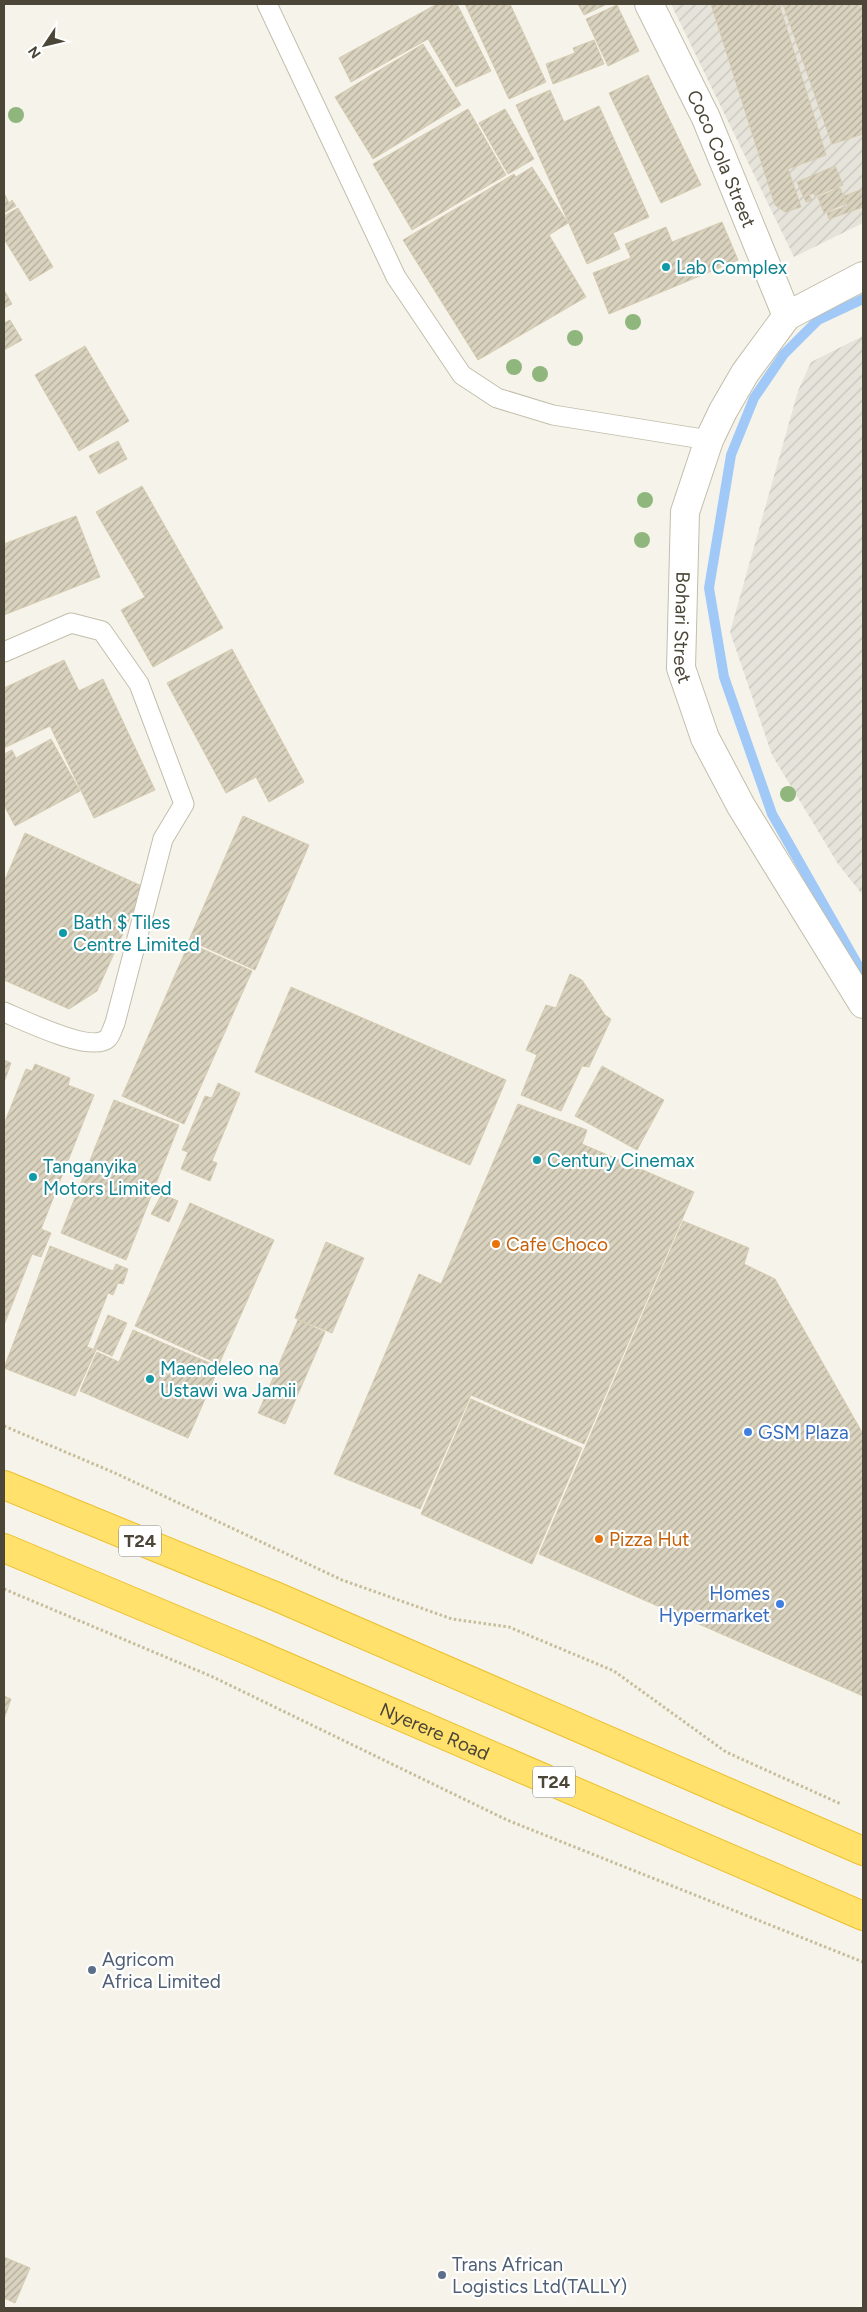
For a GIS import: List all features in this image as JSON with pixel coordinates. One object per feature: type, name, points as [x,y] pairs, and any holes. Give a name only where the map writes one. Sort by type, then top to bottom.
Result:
[{"type":"highway","name":"T24","points":[[4,1485],[275,1596],[863,1851]]},
{"type":"highway","name":"Nyerere Road","points":[[4,1548],[245,1649],[863,1916]]},
{"type":"street","name":"Coco Cola Street","points":[[650,4],[706,118],[787,316]]},
{"type":"street","name":"Bohari Street","points":[[863,276],[787,316],[746,373],[723,411],[709,440],[685,512],[681,668],[705,738],[741,806],[863,1004]]},
{"type":"lane","points":[[267,4],[396,277],[462,375],[497,398],[553,415],[709,440]]},
{"type":"lane","points":[[4,652],[71,623],[102,631],[139,684],[184,804],[164,839],[115,1023],[108,1038],[97,1043],[78,1041],[4,1012]]},
{"type":"path","points":[[4,1426],[115,1473],[342,1580],[452,1619],[509,1627],[614,1671],[726,1752],[846,1807]]},
{"type":"path","points":[[4,1589],[213,1677],[507,1820],[863,1962]]},
{"type":"shaded area","points":[[671,4],[863,4],[863,223],[794,257]]},
{"type":"shaded area","points":[[863,336],[863,891],[861,893],[838,864],[772,755],[730,632],[798,391],[811,362]]},
{"type":"building","points":[[437,4],[457,4],[491,71],[456,87],[428,39],[351,82],[339,58]]},
{"type":"building","points":[[465,4],[510,4],[546,82],[509,99]]},
{"type":"building","points":[[578,4],[607,4],[584,15]]},
{"type":"building","points":[[711,4],[779,4],[826,155],[788,169],[801,207],[785,212],[775,205]]},
{"type":"building","points":[[783,4],[863,4],[863,134],[832,144]]},
{"type":"building","points":[[617,5],[639,51],[608,66],[586,19]]},
{"type":"building","points":[[594,40],[604,64],[553,84],[546,64],[575,53],[573,48]]},
{"type":"building","points":[[423,44],[461,105],[373,159],[335,97]]},
{"type":"building","points":[[648,75],[701,185],[661,203],[609,93]]},
{"type":"building","points":[[550,90],[564,122],[599,106],[649,217],[613,233],[620,249],[587,264],[516,105]]},
{"type":"building","points":[[468,109],[506,175],[412,230],[373,164]]},
{"type":"building","points":[[505,109],[534,159],[508,174],[479,123]]},
{"type":"building","points":[[835,166],[843,185],[815,196],[814,193],[809,195],[812,200],[806,202],[797,182]]},
{"type":"building","points":[[532,167],[568,223],[549,235],[586,297],[478,360],[403,240],[514,174],[516,177]]},
{"type":"building","points":[[840,188],[846,203],[824,213],[818,197]]},
{"type":"building","points":[[863,189],[863,207],[829,219],[827,213],[848,206],[844,196]]},
{"type":"building","points":[[4,193],[9,203],[12,200],[16,206],[4,213]]},
{"type":"building","points":[[18,208],[53,267],[30,281],[4,239],[4,216]]},
{"type":"building","name":"Lab Complex","points":[[722,222],[738,260],[609,314],[593,273],[631,258],[625,244],[666,227],[672,242]]},
{"type":"building","points":[[4,290],[12,304],[4,308]]},
{"type":"building","points":[[10,320],[22,340],[4,350],[4,323]]},
{"type":"building","points":[[85,346],[129,421],[79,451],[35,375]]},
{"type":"building","points":[[118,441],[127,459],[99,474],[89,456]]},
{"type":"building","points":[[142,486],[223,628],[153,667],[121,610],[145,597],[96,512]]},
{"type":"building","points":[[76,516],[100,577],[4,615],[4,544]]},
{"type":"building","points":[[232,649],[304,782],[269,802],[256,777],[226,793],[167,683]]},
{"type":"building","points":[[64,660],[79,691],[103,679],[155,790],[94,818],[50,726],[4,748],[4,688]]},
{"type":"building","points":[[51,739],[80,791],[15,826],[4,805],[4,754],[12,750],[16,758]]},
{"type":"building","points":[[243,816],[309,845],[255,970],[189,940]]},
{"type":"building","name":"Bath $ Tiles Centre Limited","points":[[25,833],[144,887],[97,991],[69,1009],[4,980],[4,882]]},
{"type":"building","points":[[189,943],[252,971],[184,1124],[122,1096]]},
{"type":"building","points":[[570,974],[582,980],[605,1015],[611,1019],[589,1067],[582,1066],[561,1111],[521,1095],[537,1055],[526,1050],[546,1005],[556,1008]]},
{"type":"building","points":[[291,987],[506,1080],[470,1165],[255,1072]]},
{"type":"building","points":[[4,1060],[11,1063],[4,1082]]},
{"type":"building","name":"Tanganyika Motors Limited","points":[[35,1064],[70,1078],[68,1085],[94,1095],[41,1229],[51,1233],[41,1257],[32,1254],[4,1325],[4,1124],[26,1069],[32,1071]]},
{"type":"building","points":[[602,1066],[664,1100],[637,1150],[575,1116]]},
{"type":"building","points":[[218,1083],[240,1093],[212,1161],[217,1163],[210,1181],[181,1169],[188,1152],[182,1150],[205,1096],[212,1098]]},
{"type":"building","points":[[114,1100],[179,1125],[126,1260],[61,1233]]},
{"type":"building","points":[[518,1104],[587,1130],[582,1144],[694,1192],[584,1444],[471,1395],[420,1509],[334,1474],[419,1274],[441,1284]]},
{"type":"building","points":[[162,1194],[178,1201],[169,1222],[151,1214]]},
{"type":"building","points":[[190,1203],[274,1240],[219,1364],[135,1326]]},
{"type":"building","points":[[683,1221],[749,1248],[744,1264],[775,1279],[863,1434],[863,1696],[539,1554]]},
{"type":"building","points":[[326,1242],[364,1258],[332,1333],[295,1318]]},
{"type":"building","points":[[50,1246],[113,1271],[116,1264],[128,1269],[123,1284],[118,1283],[113,1295],[108,1293],[87,1347],[96,1350],[75,1396],[4,1368]]},
{"type":"building","points":[[108,1315],[127,1323],[112,1356],[94,1348]]},
{"type":"building","points":[[298,1320],[325,1332],[285,1424],[258,1413]]},
{"type":"building","name":"Maendeleo na Ustawi wa Jamii","points":[[133,1330],[219,1367],[188,1438],[80,1391],[97,1352],[119,1362]]},
{"type":"building","points":[[471,1399],[582,1448],[532,1564],[421,1514]]},
{"type":"building","points":[[4,1696],[11,1699],[4,1719]]},
{"type":"building","points":[[4,2257],[30,2268],[15,2303],[4,2298]]},
{"type":"waterway","points":[[863,299],[818,320],[784,354],[754,398],[731,455],[709,588],[724,677],[772,814],[863,974]]},
{"type":"place","name":"Lab Complex","points":[[666,267]]},
{"type":"place","name":"Bath $ Tiles Centre Limited","points":[[63,933]]},
{"type":"place","name":"Century Cinemax","points":[[537,1160]]},
{"type":"place","name":"Tanganyika Motors Limited","points":[[33,1177]]},
{"type":"place","name":"Cafe Choco","points":[[496,1244]]},
{"type":"place","name":"Maendeleo na Ustawi wa Jamii","points":[[150,1379]]},
{"type":"place","name":"GSM Plaza","points":[[748,1432]]},
{"type":"place","name":"Pizza Hut","points":[[599,1539]]},
{"type":"place","name":"Homes Hypermarket","points":[[780,1604]]},
{"type":"place","name":"Agricom Africa Limited","points":[[92,1970]]},
{"type":"place","name":"Trans African Logistics Ltd(TALLY)","points":[[442,2275]]}]
